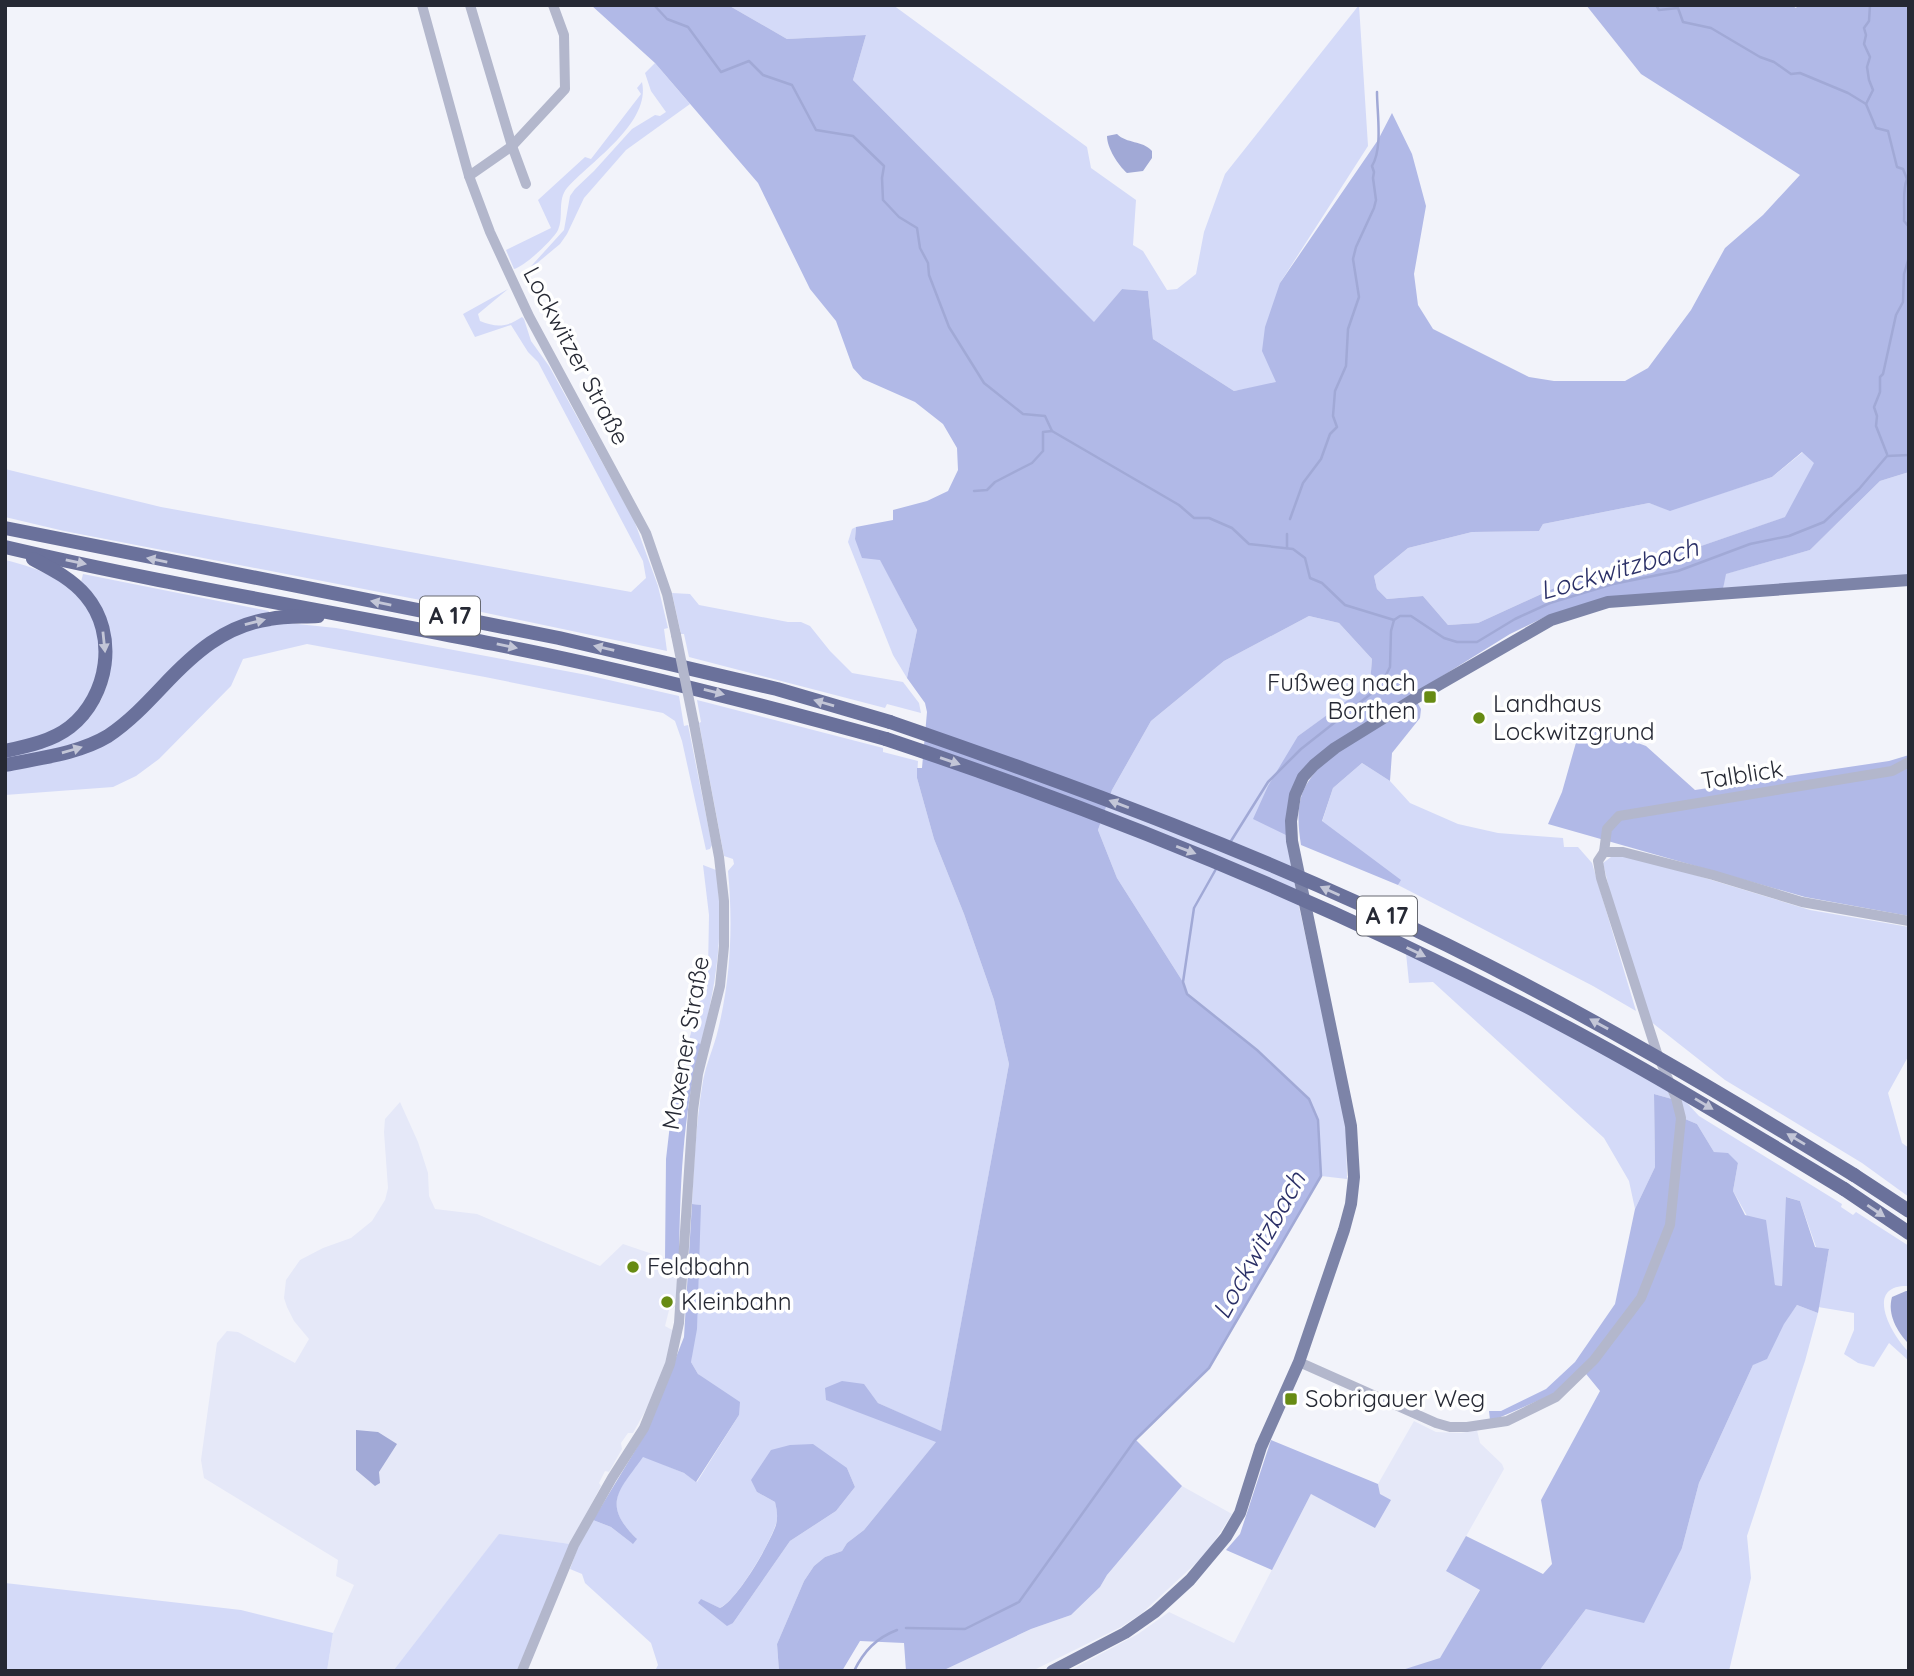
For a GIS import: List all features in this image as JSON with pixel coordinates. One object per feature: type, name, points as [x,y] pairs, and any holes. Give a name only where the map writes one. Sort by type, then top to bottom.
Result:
[{"type":"highway","name":"A 17","points":[[5,528],[559,638],[777,690],[890,722],[1012,764],[1192,832],[1385,915],[1581,1013],[1704,1083],[1854,1174],[1909,1211]]},
{"type":"highway","name":"A 17","points":[[7,547],[648,676],[886,739],[998,777],[1193,853],[1381,934],[1579,1034],[1704,1104],[1844,1189],[1909,1233]]},
{"type":"highway","points":[[5,751],[51,739],[72,725],[95,697],[106,657],[104,632],[86,597],[52,569],[7,547]]},
{"type":"highway","points":[[5,765],[86,746],[108,735],[137,713],[201,650],[216,638],[245,625],[271,619],[344,615]]},
{"type":"main road","points":[[1052,1671],[1125,1633],[1145,1619],[1173,1597],[1211,1558],[1240,1513],[1261,1447],[1299,1362],[1344,1230],[1351,1204],[1354,1158],[1344,1089],[1292,841],[1291,821],[1295,794],[1303,777],[1335,748],[1478,660],[1551,620],[1608,602],[1909,580]]},
{"type":"street","name":"Lockwitzer Straße","points":[[422,5],[469,176],[490,232],[516,292],[646,533],[667,594],[694,724]]},
{"type":"street","points":[[470,5],[526,184]]},
{"type":"street","points":[[469,176],[512,146],[565,89],[564,35],[553,5]]},
{"type":"street","name":"Maxener Straße","points":[[522,1671],[574,1545],[644,1428],[670,1364],[680,1323],[693,1110],[698,1074],[720,986],[724,946],[724,901],[719,857],[694,724]]},
{"type":"street","name":"Talblick","points":[[1604,852],[1607,829],[1619,816],[1892,771],[1909,762]]},
{"type":"street","points":[[1299,1362],[1437,1423],[1467,1427],[1499,1422],[1521,1416],[1556,1397],[1594,1360],[1641,1298],[1670,1225],[1681,1118],[1676,1098],[1657,1053],[1601,878],[1598,861],[1604,852],[1623,852],[1802,902],[1909,921]]},
{"type":"shaded area","points":[[591,5],[728,5],[787,39],[866,35],[853,80],[1094,322],[1122,289],[1148,291],[1153,339],[1234,391],[1276,382],[1262,351],[1265,327],[1280,283],[1378,140],[1392,113],[1412,154],[1426,206],[1414,274],[1418,305],[1433,329],[1529,377],[1554,381],[1625,381],[1648,368],[1691,310],[1725,248],[1763,215],[1800,175],[1641,74],[1586,5],[1791,5],[1796,8],[1798,5],[1909,5],[1909,472],[1880,481],[1810,550],[1726,574],[1723,589],[1549,615],[1510,634],[1415,693],[1300,774],[1288,836],[1253,819],[1268,786],[1298,736],[1370,684],[1372,659],[1339,623],[1309,616],[1224,661],[1151,721],[1112,790],[1098,830],[1117,878],[1183,982],[1187,994],[1257,1050],[1309,1099],[1318,1120],[1321,1176],[1209,1368],[1135,1439],[1182,1486],[1107,1575],[1100,1587],[1071,1615],[1031,1629],[942,1671],[906,1671],[904,1643],[860,1641],[842,1671],[779,1671],[777,1644],[804,1581],[814,1566],[825,1557],[842,1551],[847,1543],[864,1530],[936,1442],[826,1400],[825,1388],[842,1381],[864,1384],[878,1403],[941,1431],[1009,1064],[994,1000],[934,839],[917,778],[917,768],[922,768],[927,712],[925,703],[907,678],[917,630],[880,560],[862,558],[855,539],[856,527],[893,520],[893,510],[927,501],[948,491],[958,470],[957,448],[943,424],[915,402],[863,379],[853,368],[836,321],[810,289],[758,183],[655,63]],"holes":[[[1802,452],[1814,463],[1785,517],[1643,566],[1574,579],[1478,623],[1448,625],[1423,596],[1387,599],[1377,589],[1374,576],[1408,548],[1472,532],[1539,531],[1543,524],[1649,503],[1670,511],[1772,477]]]},
{"type":"shaded area","points":[[728,5],[893,5],[1087,147],[1091,168],[1136,200],[1133,245],[1143,251],[1167,290],[1177,289],[1196,274],[1204,232],[1225,174],[1359,5],[1368,146],[1280,283],[1277,383],[1234,391],[1153,339],[1148,291],[1122,289],[1094,323],[853,80],[866,35],[787,39]]},
{"type":"shaded area","points":[[655,63],[690,104],[626,150],[584,198],[560,244],[524,274],[564,230],[570,196],[575,189],[632,129],[655,115],[660,116],[666,112],[651,91],[645,73]]},
{"type":"shaded area","points":[[642,82],[642,97],[629,126],[564,193],[558,230],[545,246],[514,269],[506,250],[551,228],[538,200],[585,157],[591,159],[641,94],[637,88]]},
{"type":"shaded area","points":[[1117,134],[1152,151],[1152,158],[1143,171],[1127,173],[1117,161],[1107,136]]},
{"type":"shaded area","points":[[508,289],[478,314],[480,321],[502,325],[522,317],[524,319],[531,341],[549,366],[634,520],[658,586],[668,628],[664,629],[667,651],[5,517],[5,469],[161,507],[631,592],[646,578],[643,561],[538,362],[528,352],[511,325],[475,337],[463,314]]},
{"type":"shaded area","points":[[1803,452],[1815,463],[1786,517],[1643,566],[1574,579],[1478,623],[1448,625],[1423,596],[1387,599],[1377,589],[1374,576],[1408,548],[1472,532],[1539,531],[1543,524],[1649,503],[1670,510],[1772,477]]},
{"type":"shaded area","points":[[1909,472],[1909,576],[1723,589],[1725,574],[1810,550],[1880,481]]},
{"type":"shaded area","points":[[856,527],[855,539],[880,559],[917,630],[907,678],[893,655],[848,542],[852,529]]},
{"type":"shaded area","points":[[5,560],[46,574],[64,584],[80,599],[91,616],[97,634],[99,654],[89,694],[78,711],[64,725],[42,737],[5,745]]},
{"type":"shaded area","points":[[83,574],[269,611],[268,614],[242,621],[122,721],[83,742],[5,761],[5,757],[89,718],[101,700],[108,682],[112,645],[81,582]]},
{"type":"shaded area","points":[[672,593],[690,594],[699,605],[788,622],[801,622],[810,626],[852,673],[903,682],[919,703],[921,713],[887,704],[885,708],[689,657]]},
{"type":"shaded area","points":[[1309,616],[1339,623],[1372,659],[1370,685],[1298,736],[1288,836],[1298,902],[1340,1094],[1346,1132],[1347,1179],[1321,1176],[1318,1120],[1276,1068],[1187,994],[1183,982],[1117,878],[1098,830],[1112,790],[1151,721],[1224,661]]},
{"type":"shaded area","points":[[288,623],[336,628],[587,675],[679,696],[684,726],[688,725],[712,845],[710,849],[706,850],[682,741],[675,721],[663,713],[307,644],[243,659],[231,686],[159,759],[136,776],[113,787],[5,795],[5,769],[87,750],[193,661],[246,629]]},
{"type":"shaded area","points":[[697,700],[883,748],[883,752],[918,761],[917,778],[934,839],[994,1000],[1009,1064],[941,1432],[878,1403],[863,1384],[827,1400],[937,1441],[864,1530],[847,1543],[842,1551],[825,1557],[814,1566],[804,1581],[777,1644],[779,1671],[655,1671],[658,1665],[651,1643],[585,1583],[582,1574],[570,1569],[578,1547],[593,1520],[611,1527],[632,1543],[636,1538],[619,1516],[617,1497],[643,1456],[684,1473],[697,1482],[739,1415],[698,1374],[691,1362],[700,1205],[692,1204],[696,1142],[703,1081],[726,990],[730,931],[728,871],[734,864],[733,859],[724,856],[699,723]],"holes":[[[847,1468],[855,1487],[836,1511],[790,1541],[733,1623],[702,1600],[720,1608],[727,1603],[744,1583],[767,1545],[776,1524],[776,1507],[775,1502],[757,1492]]]},
{"type":"shaded area","points":[[1417,702],[1421,709],[1420,718],[1392,753],[1390,781],[1362,763],[1333,788],[1322,821],[1401,880],[1398,885],[1301,845],[1298,819],[1300,802],[1316,771],[1348,744]]},
{"type":"shaded area","points":[[1603,730],[1646,746],[1695,790],[1889,761],[1909,755],[1909,916],[1805,897],[1548,824],[1562,792],[1579,732]]},
{"type":"shaded area","points":[[1362,763],[1390,781],[1410,803],[1458,824],[1498,833],[1563,838],[1564,847],[1578,847],[1592,863],[1636,1011],[1398,885],[1400,880],[1322,822],[1333,788]]},
{"type":"shaded area","points":[[1624,856],[1810,910],[1909,927],[1909,1055],[1888,1093],[1902,1143],[1909,1148],[1909,1197],[1862,1163],[1725,1080],[1650,1021],[1613,905],[1603,863],[1611,857]]},
{"type":"shaded area","points":[[703,865],[716,870],[720,914],[715,979],[701,1044],[689,1040],[708,971],[709,915]]},
{"type":"shaded area","points":[[1311,896],[1447,961],[1667,1084],[1672,1099],[1654,1094],[1655,1167],[1635,1209],[1629,1181],[1604,1138],[1433,982],[1409,983],[1405,943]]},
{"type":"shaded area","points":[[689,1040],[701,1044],[686,1125],[681,1180],[679,1263],[665,1259],[666,1159],[674,1090]]},
{"type":"shaded area","points":[[1677,1092],[1699,1116],[1842,1204],[1841,1207],[1853,1215],[1856,1212],[1909,1246],[1909,1286],[1895,1288],[1887,1293],[1884,1302],[1889,1323],[1909,1352],[1909,1361],[1889,1343],[1874,1367],[1858,1363],[1844,1354],[1854,1330],[1854,1313],[1818,1307],[1829,1250],[1816,1247],[1800,1201],[1787,1197],[1782,1286],[1775,1285],[1769,1255],[1733,1191],[1738,1163],[1714,1152],[1697,1124],[1685,1119]]},
{"type":"shaded area","points":[[1654,1094],[1672,1099],[1678,1116],[1697,1124],[1714,1152],[1728,1153],[1738,1163],[1733,1191],[1745,1215],[1766,1220],[1775,1285],[1782,1286],[1786,1197],[1800,1201],[1815,1247],[1829,1249],[1818,1313],[1797,1305],[1784,1324],[1767,1359],[1753,1365],[1699,1483],[1682,1548],[1644,1623],[1586,1609],[1539,1671],[1399,1671],[1440,1658],[1480,1590],[1446,1571],[1466,1536],[1543,1574],[1552,1564],[1541,1500],[1600,1391],[1582,1369],[1556,1393],[1496,1419],[1490,1420],[1489,1411],[1501,1411],[1546,1389],[1575,1362],[1615,1304],[1635,1209],[1655,1167]]},
{"type":"shaded area","points":[[400,1102],[418,1142],[428,1173],[429,1196],[435,1209],[477,1214],[600,1266],[623,1244],[679,1263],[675,1307],[669,1310],[665,1326],[674,1331],[658,1388],[633,1433],[628,1433],[621,1443],[622,1449],[609,1472],[605,1471],[599,1483],[601,1486],[570,1544],[499,1535],[393,1671],[327,1671],[333,1633],[354,1585],[336,1576],[338,1560],[204,1478],[201,1460],[217,1343],[227,1331],[238,1332],[295,1363],[309,1339],[294,1321],[287,1307],[284,1298],[286,1280],[300,1260],[351,1238],[372,1221],[385,1200],[388,1188],[385,1119]]},
{"type":"shaded area","points":[[692,1204],[701,1205],[697,1329],[691,1362],[698,1374],[740,1402],[739,1415],[696,1482],[684,1473],[643,1457],[627,1479],[618,1498],[619,1516],[637,1539],[633,1544],[611,1527],[593,1520],[647,1431],[684,1337]]},
{"type":"shaded area","points":[[1909,1291],[1909,1344],[1897,1328],[1891,1310],[1892,1297]]},
{"type":"shaded area","points":[[1797,1305],[1818,1313],[1805,1361],[1747,1536],[1751,1578],[1729,1671],[1539,1671],[1586,1609],[1682,1548],[1699,1483],[1753,1365]]},
{"type":"shaded area","points":[[1414,1421],[1436,1432],[1461,1433],[1477,1430],[1480,1443],[1504,1469],[1447,1570],[1480,1589],[1440,1659],[1399,1671],[1069,1671],[1138,1634],[1169,1612],[1234,1643],[1311,1494],[1375,1527],[1380,1494],[1378,1484]]},
{"type":"shaded area","points":[[356,1430],[378,1432],[397,1444],[379,1472],[380,1483],[375,1486],[356,1470]]},
{"type":"shaded area","points":[[1271,1440],[1378,1484],[1380,1494],[1391,1500],[1375,1528],[1311,1494],[1272,1570],[1226,1550],[1240,1534]]},
{"type":"shaded area","points":[[813,1444],[847,1468],[855,1487],[836,1511],[790,1541],[733,1623],[727,1626],[698,1603],[701,1599],[720,1608],[727,1603],[752,1571],[776,1525],[775,1502],[757,1492],[751,1480],[771,1450],[790,1445]]},
{"type":"shaded area","points":[[1182,1486],[1232,1514],[1207,1553],[1141,1614],[1121,1627],[1032,1671],[942,1671],[1031,1629],[1071,1615],[1100,1587],[1107,1575]]},
{"type":"shaded area","points":[[499,1534],[570,1544],[517,1671],[393,1671]]},
{"type":"shaded area","points":[[5,1583],[241,1610],[333,1633],[327,1671],[5,1671]]},
{"type":"waterway","points":[[654,5],[667,19],[688,27],[721,72],[749,61],[763,75],[792,85],[816,130],[853,136],[884,166],[883,200],[899,217],[917,228],[920,248],[928,263],[929,275],[949,327],[984,383],[1023,414],[1045,416],[1052,431],[1179,505],[1194,518],[1209,518],[1232,528],[1249,544],[1293,549],[1305,558],[1310,578],[1322,583],[1345,605],[1394,620]]},
{"type":"waterway","points":[[1656,5],[1659,10],[1678,8],[1683,22],[1711,28],[1791,74],[1800,73],[1848,93],[1866,104],[1876,128],[1888,131],[1897,167],[1903,169],[1907,179],[1904,221],[1909,227]]},
{"type":"waterway","points":[[1866,104],[1873,90],[1867,67],[1870,57],[1864,44],[1864,28],[1869,21],[1870,5]]},
{"type":"waterway","points":[[1290,519],[1303,483],[1321,459],[1330,434],[1337,427],[1333,416],[1335,391],[1346,366],[1348,329],[1359,297],[1353,259],[1376,200],[1372,166],[1378,140],[1377,92]]},
{"type":"waterway","points":[[1887,454],[1876,426],[1874,407],[1880,392],[1880,377],[1883,374],[1896,315],[1903,302],[1904,274],[1909,257]]},
{"type":"waterway","points":[[974,491],[987,490],[995,482],[1032,463],[1043,451],[1043,432],[1052,431]]},
{"type":"waterway","name":"Lockwitzbach","points":[[1231,841],[1268,782],[1301,749],[1372,693],[1386,675],[1390,667],[1391,631],[1394,620],[1400,616],[1411,616],[1444,638],[1457,642],[1477,642],[1515,619],[1550,603],[1613,584],[1678,571],[1750,544],[1789,536],[1824,522],[1859,489],[1887,456],[1909,455]]},
{"type":"waterway","points":[[1287,534],[1287,548]]},
{"type":"waterway","name":"Lockwitzbach","points":[[906,1628],[965,1629],[1019,1602],[1135,1440],[1209,1368],[1321,1176],[1318,1120],[1309,1099],[1257,1050],[1187,994],[1183,982],[1194,908],[1216,869]]},
{"type":"waterway","name":"Lockwitzbach","points":[[854,1671],[871,1646],[897,1630]]},
{"type":"place","name":"Fußweg nach Borthen","points":[[1430,697]]},
{"type":"place","name":"Landhaus Lockwitzgrund","points":[[1479,718]]},
{"type":"place","name":"Feldbahn","points":[[633,1267]]},
{"type":"place","name":"Kleinbahn","points":[[667,1302]]},
{"type":"place","name":"Sobrigauer Weg","points":[[1291,1399]]}]
